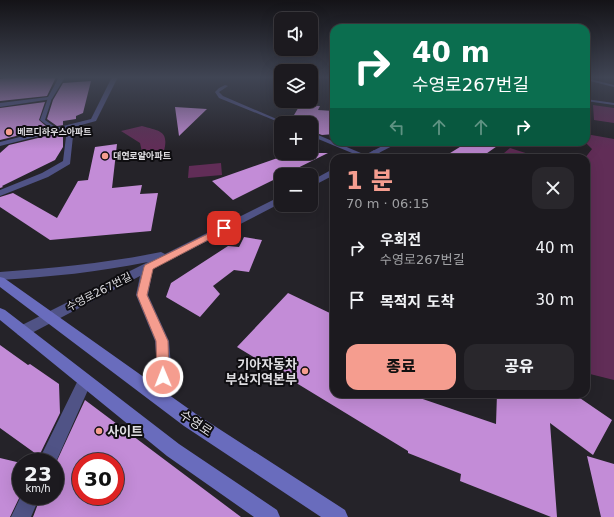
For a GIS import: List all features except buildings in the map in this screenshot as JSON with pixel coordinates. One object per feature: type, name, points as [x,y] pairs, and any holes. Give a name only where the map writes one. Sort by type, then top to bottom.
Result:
[{"type":"main road","name":"수영로","points":[[0,281],[190,420],[338,517]]},
{"type":"main road","points":[[0,313],[174,450],[270,517]]},
{"type":"street","points":[[0,105],[28,101]]},
{"type":"street","points":[[0,144],[94,120],[103,101]]},
{"type":"street","points":[[0,193],[45,175],[67,162],[71,126]]},
{"type":"street","points":[[370,154],[387,146]]},
{"type":"street","points":[[318,180],[330,174]]},
{"type":"street","name":"수영로267번길","points":[[23,331],[274,203]]},
{"type":"street","points":[[0,276],[60,272],[116,265],[175,253]]},
{"type":"street","points":[[148,267],[142,295],[162,341],[164,366],[162,400]]},
{"type":"street","points":[[51,453],[85,381]]},
{"type":"street","points":[[21,517],[27,505]]},
{"type":"lane","points":[[49,101],[42,120],[56,130]]},
{"type":"lane","points":[[231,101],[274,119]]},
{"type":"lane","points":[[594,101],[614,104]]},
{"type":"lane","points":[[318,137],[330,142]]},
{"type":"lane","points":[[339,146],[358,154]]},
{"type":"lane","points":[[374,152],[378,154]]},
{"type":"shaded area","points":[[593,105],[614,108],[614,123],[594,120]]},
{"type":"shaded area","points":[[142,126],[162,133],[165,139],[164,151],[142,152],[140,143],[121,131]]},
{"type":"shaded area","points":[[590,135],[614,139],[614,380],[590,374],[590,154],[588,154],[592,149],[589,146]]},
{"type":"shaded area","points":[[510,148],[529,154],[503,154]]},
{"type":"shaded area","points":[[221,163],[222,175],[188,178],[189,166]]},
{"type":"place","name":"베르디하우스아파트","points":[[9,132]]},
{"type":"place","name":"대연로얄아파트","points":[[105,156]]},
{"type":"place","name":"기아자동차 부산지역본부","points":[[305,371]]},
{"type":"place","name":"사이트","points":[[99,431]]},
{"type":"route","points":[[163,377],[164,366],[162,341],[155,323],[146,308],[142,295],[148,267],[224,228]]}]
